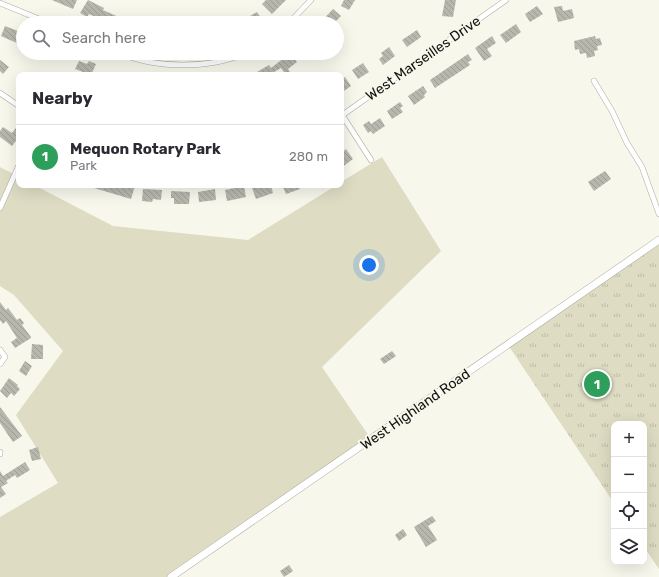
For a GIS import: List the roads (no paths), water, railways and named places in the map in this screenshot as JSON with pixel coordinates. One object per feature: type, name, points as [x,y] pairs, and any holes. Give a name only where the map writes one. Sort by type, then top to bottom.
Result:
[{"type":"main road","name":"West Highland Road","points":[[171,577],[659,240]]},
{"type":"street","points":[[296,16],[311,0]]},
{"type":"street","name":"West Marseilles Drive","points":[[344,115],[503,1]]},
{"type":"street","points":[[0,3],[32,16]]},
{"type":"street","points":[[140,60],[149,63],[194,65],[224,60]]},
{"type":"street","points":[[594,81],[612,111],[627,143],[642,167],[659,214]]},
{"type":"street","points":[[0,93],[16,104]]},
{"type":"street","points":[[344,119],[371,160]]},
{"type":"street","points":[[0,208],[16,172]]},
{"type":"street","points":[[0,350],[5,357],[0,364]]},
{"type":"place","name":"Mequon Rotary Park","points":[[597,384]]}]
